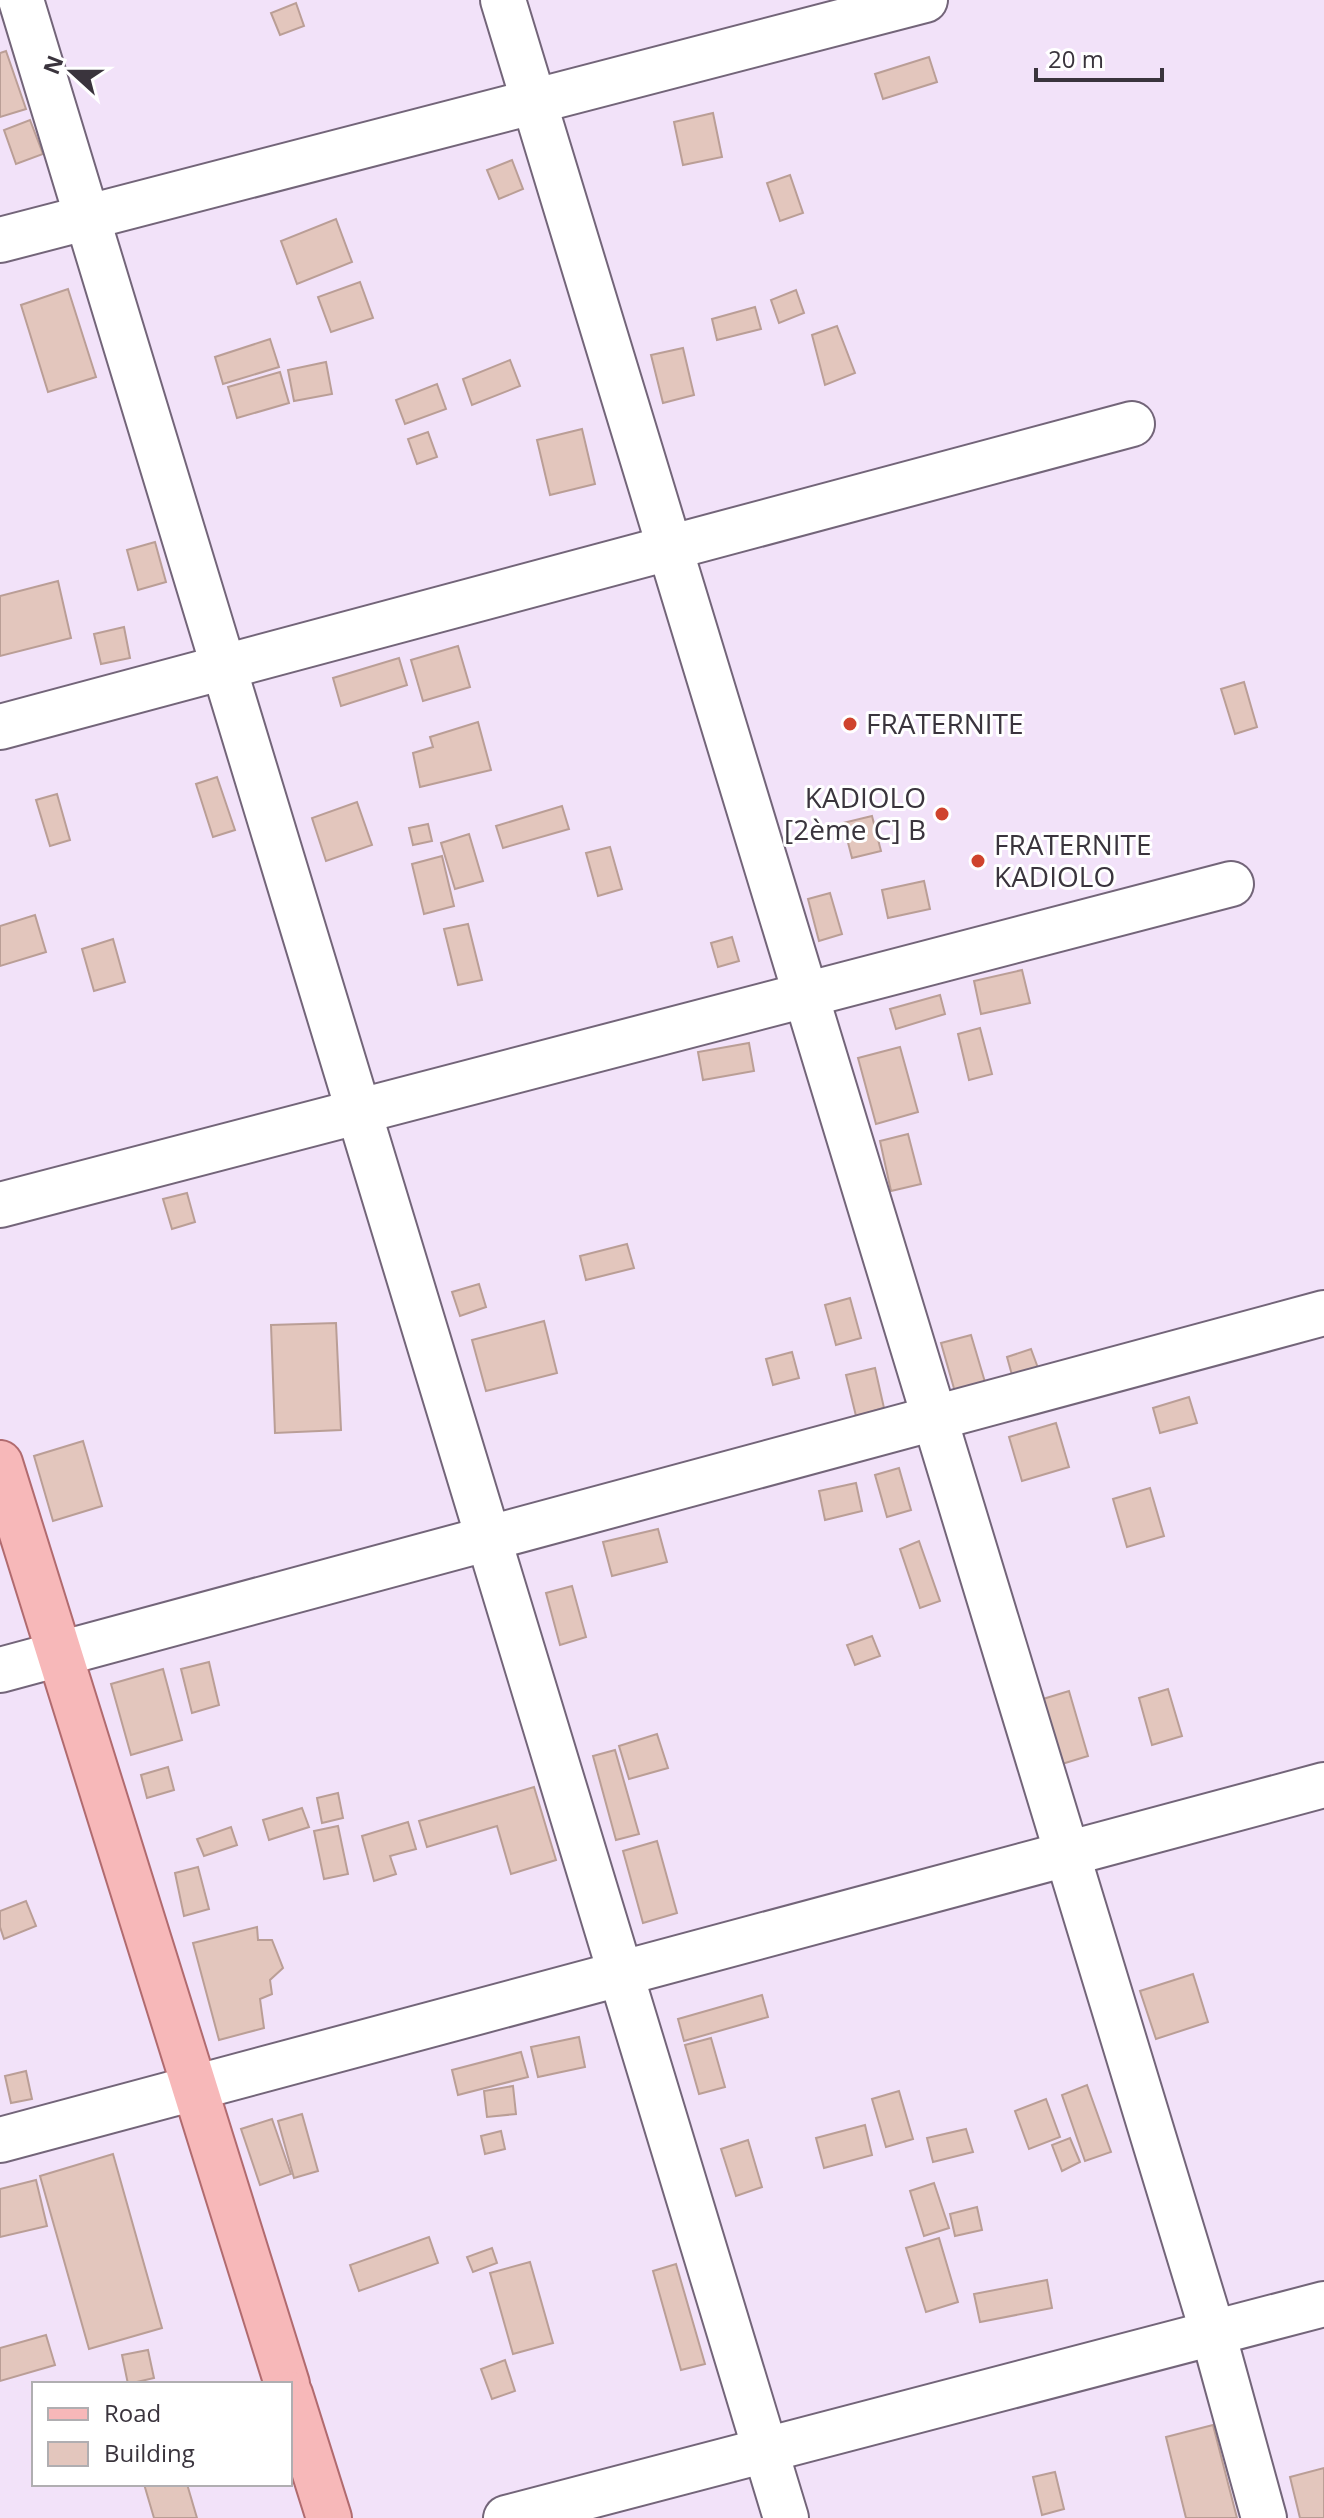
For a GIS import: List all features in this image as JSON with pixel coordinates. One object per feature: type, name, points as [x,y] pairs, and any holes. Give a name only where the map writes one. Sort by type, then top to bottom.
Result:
[{"type":"main road","points":[[0,1463],[286,2382]]},
{"type":"main road","points":[[292,2400],[329,2518]]},
{"type":"street","points":[[21,0],[786,2518]]},
{"type":"street","points":[[503,0],[1213,2333],[1264,2518]]},
{"type":"street","points":[[0,240],[925,0]]},
{"type":"street","points":[[0,727],[1132,424]]},
{"type":"street","points":[[0,1205],[1231,884]]},
{"type":"street","points":[[0,1670],[1324,1313]]},
{"type":"street","points":[[0,2140],[1324,1785]]},
{"type":"street","points":[[506,2518],[1324,2304]]},
{"type":"building","points":[[296,3],[304,26],[280,35],[271,13]]},
{"type":"building","points":[[6,51],[26,109],[0,117],[0,53]]},
{"type":"building","points":[[929,57],[937,82],[883,99],[875,74]]},
{"type":"building","points":[[713,113],[722,157],[683,165],[674,122]]},
{"type":"building","points":[[30,120],[43,154],[16,164],[4,130]]},
{"type":"building","points":[[512,160],[523,189],[499,199],[487,170]]},
{"type":"building","points":[[790,175],[803,213],[780,221],[767,183]]},
{"type":"building","points":[[336,219],[352,262],[297,284],[281,241]]},
{"type":"building","points":[[360,282],[373,318],[331,332],[318,297]]},
{"type":"building","points":[[68,289],[96,377],[48,392],[21,305]]},
{"type":"building","points":[[796,290],[804,313],[779,323],[771,300]]},
{"type":"building","points":[[755,307],[761,329],[717,340],[712,319]]},
{"type":"building","points":[[837,326],[855,373],[825,385],[812,335]]},
{"type":"building","points":[[270,339],[279,367],[223,384],[215,357]]},
{"type":"building","points":[[683,348],[694,395],[663,403],[651,355]]},
{"type":"building","points":[[510,360],[520,386],[472,405],[463,379]]},
{"type":"building","points":[[326,362],[332,394],[294,401],[288,370]]},
{"type":"building","points":[[280,372],[289,403],[237,418],[228,387]]},
{"type":"building","points":[[437,384],[446,409],[405,424],[396,400]]},
{"type":"building","points":[[582,429],[595,484],[550,495],[537,440]]},
{"type":"building","points":[[428,432],[437,457],[417,464],[408,439]]},
{"type":"building","points":[[155,542],[166,582],[138,590],[127,550]]},
{"type":"building","points":[[58,581],[71,638],[0,656],[0,596]]},
{"type":"building","points":[[124,627],[130,658],[101,664],[94,634]]},
{"type":"building","points":[[458,646],[470,687],[423,701],[411,660]]},
{"type":"building","points":[[399,658],[407,685],[341,706],[333,678]]},
{"type":"building","points":[[1244,682],[1257,727],[1235,734],[1221,689]]},
{"type":"building","points":[[478,722],[491,770],[420,787],[413,753],[433,747],[430,737]]},
{"type":"building","points":[[217,777],[235,830],[213,837],[196,784]]},
{"type":"building","points":[[57,794],[70,840],[50,846],[36,800]]},
{"type":"building","points":[[357,802],[372,845],[326,861],[312,818]]},
{"type":"building","points":[[562,806],[569,829],[503,848],[496,826]]},
{"type":"building","points":[[872,816],[881,851],[852,858],[843,823]]},
{"type":"building","points":[[428,824],[432,841],[413,845],[409,828]]},
{"type":"building","points":[[469,834],[483,881],[455,889],[441,843]]},
{"type":"building","points":[[610,847],[622,889],[598,896],[586,853]]},
{"type":"building","points":[[442,856],[454,906],[424,914],[412,864]]},
{"type":"building","points":[[924,881],[930,909],[888,918],[882,890]]},
{"type":"building","points":[[830,893],[842,934],[819,941],[808,899]]},
{"type":"building","points":[[35,915],[46,952],[0,966],[0,926]]},
{"type":"building","points":[[468,924],[482,980],[458,985],[444,929]]},
{"type":"building","points":[[732,937],[739,961],[718,967],[711,943]]},
{"type":"building","points":[[113,939],[125,982],[94,991],[82,949]]},
{"type":"building","points":[[1022,970],[1030,1003],[981,1014],[974,981]]},
{"type":"building","points":[[940,995],[945,1014],[896,1029],[890,1009]]},
{"type":"building","points":[[980,1028],[992,1074],[969,1080],[958,1034]]},
{"type":"building","points":[[749,1043],[754,1071],[703,1080],[698,1052]]},
{"type":"building","points":[[900,1047],[918,1112],[876,1124],[858,1058]]},
{"type":"building","points":[[908,1134],[921,1184],[891,1191],[880,1141]]},
{"type":"building","points":[[187,1193],[195,1222],[172,1229],[163,1199]]},
{"type":"building","points":[[627,1244],[634,1268],[586,1280],[580,1256]]},
{"type":"building","points":[[479,1284],[486,1307],[460,1316],[452,1292]]},
{"type":"building","points":[[850,1298],[861,1338],[836,1345],[825,1305]]},
{"type":"building","points":[[544,1321],[557,1373],[486,1391],[472,1340]]},
{"type":"building","points":[[336,1323],[341,1430],[275,1433],[271,1325]]},
{"type":"building","points":[[971,1335],[985,1382],[955,1392],[941,1343]]},
{"type":"building","points":[[1031,1349],[1038,1368],[1012,1375],[1007,1357]]},
{"type":"building","points":[[792,1352],[799,1378],[773,1385],[766,1359]]},
{"type":"building","points":[[875,1368],[884,1408],[856,1416],[846,1375]]},
{"type":"building","points":[[1189,1397],[1197,1423],[1160,1433],[1153,1408]]},
{"type":"building","points":[[1056,1423],[1069,1467],[1022,1481],[1009,1437]]},
{"type":"building","points":[[83,1441],[102,1506],[53,1521],[34,1456]]},
{"type":"building","points":[[899,1468],[911,1510],[887,1517],[875,1475]]},
{"type":"building","points":[[856,1483],[862,1511],[825,1520],[819,1491]]},
{"type":"building","points":[[1150,1488],[1164,1536],[1127,1547],[1113,1499]]},
{"type":"building","points":[[658,1529],[667,1562],[612,1576],[603,1542]]},
{"type":"building","points":[[919,1541],[940,1601],[920,1608],[900,1549]]},
{"type":"building","points":[[572,1586],[586,1637],[560,1645],[546,1593]]},
{"type":"building","points":[[872,1636],[880,1656],[855,1665],[847,1645]]},
{"type":"building","points":[[209,1662],[219,1705],[192,1713],[181,1669]]},
{"type":"building","points":[[163,1669],[182,1740],[131,1755],[111,1684]]},
{"type":"building","points":[[1168,1689],[1182,1736],[1152,1745],[1139,1698]]},
{"type":"building","points":[[1069,1691],[1088,1756],[1062,1764],[1043,1699]]},
{"type":"building","points":[[657,1734],[668,1768],[629,1779],[619,1746]]},
{"type":"building","points":[[615,1750],[639,1834],[616,1840],[593,1756]]},
{"type":"building","points":[[168,1767],[174,1790],[147,1798],[141,1775]]},
{"type":"building","points":[[534,1787],[556,1860],[511,1874],[497,1826],[427,1847],[419,1821]]},
{"type":"building","points":[[338,1793],[343,1818],[322,1823],[317,1798]]},
{"type":"building","points":[[302,1808],[309,1827],[269,1840],[263,1820]]},
{"type":"building","points":[[408,1822],[416,1849],[390,1856],[396,1874],[374,1881],[362,1836]]},
{"type":"building","points":[[338,1826],[348,1874],[324,1879],[314,1831]]},
{"type":"building","points":[[231,1827],[237,1845],[204,1856],[197,1839]]},
{"type":"building","points":[[657,1841],[677,1913],[643,1923],[623,1851]]},
{"type":"building","points":[[198,1867],[209,1909],[184,1916],[175,1873]]},
{"type":"building","points":[[26,1901],[36,1926],[4,1939],[0,1911]]},
{"type":"building","points":[[257,1927],[258,1940],[272,1940],[283,1968],[270,1980],[272,1994],[260,1999],[264,2028],[219,2040],[193,1943]]},
{"type":"building","points":[[1193,1974],[1208,2022],[1156,2039],[1140,1991]]},
{"type":"building","points":[[762,1995],[768,2017],[684,2041],[678,2019]]},
{"type":"building","points":[[579,2037],[585,2067],[538,2077],[531,2047]]},
{"type":"building","points":[[711,2038],[725,2087],[699,2094],[685,2045]]},
{"type":"building","points":[[521,2052],[528,2077],[458,2095],[452,2070]]},
{"type":"building","points":[[26,2071],[32,2099],[11,2103],[5,2076]]},
{"type":"building","points":[[1087,2085],[1111,2152],[1085,2161],[1062,2095]]},
{"type":"building","points":[[513,2086],[516,2114],[487,2117],[484,2091]]},
{"type":"building","points":[[899,2091],[913,2139],[886,2147],[872,2099]]},
{"type":"building","points":[[1046,2099],[1060,2137],[1029,2149],[1015,2111]]},
{"type":"building","points":[[302,2114],[318,2171],[294,2178],[278,2121]]},
{"type":"building","points":[[272,2119],[291,2174],[260,2185],[241,2129]]},
{"type":"building","points":[[865,2125],[872,2155],[824,2168],[816,2138]]},
{"type":"building","points":[[966,2129],[973,2152],[933,2162],[927,2138]]},
{"type":"building","points":[[501,2131],[505,2149],[485,2154],[481,2136]]},
{"type":"building","points":[[1070,2138],[1080,2162],[1062,2171],[1052,2145]]},
{"type":"building","points":[[748,2140],[762,2187],[736,2196],[721,2149]]},
{"type":"building","points":[[113,2154],[162,2328],[89,2349],[40,2176]]},
{"type":"building","points":[[36,2180],[47,2226],[0,2237],[0,2189]]},
{"type":"building","points":[[934,2183],[949,2228],[924,2236],[910,2191]]},
{"type":"building","points":[[977,2207],[982,2230],[955,2236],[950,2214]]},
{"type":"building","points":[[429,2237],[438,2263],[359,2291],[350,2265]]},
{"type":"building","points":[[939,2238],[958,2302],[926,2312],[906,2248]]},
{"type":"building","points":[[492,2248],[497,2263],[473,2272],[467,2257]]},
{"type":"building","points":[[530,2262],[553,2343],[513,2354],[490,2273]]},
{"type":"building","points":[[676,2264],[705,2364],[681,2370],[653,2271]]},
{"type":"building","points":[[1047,2280],[1052,2308],[980,2322],[974,2294]]},
{"type":"building","points":[[46,2335],[55,2365],[0,2381],[0,2348]]},
{"type":"building","points":[[148,2350],[154,2378],[128,2382],[122,2355]]},
{"type":"building","points":[[505,2360],[515,2391],[492,2399],[481,2369]]},
{"type":"building","points":[[1213,2425],[1237,2518],[1186,2518],[1166,2437]]},
{"type":"building","points":[[1324,2468],[1324,2518],[1300,2518],[1290,2477]]},
{"type":"building","points":[[1055,2472],[1064,2509],[1042,2515],[1033,2477]]},
{"type":"building","points":[[145,2486],[188,2486],[197,2518],[154,2518]]},
{"type":"place","name":"FRATERNITE","points":[[850,724]]},
{"type":"place","name":"KADIOLO [2ème C] B","points":[[942,814]]},
{"type":"place","name":"FRATERNITE KADIOLO","points":[[978,861]]}]
